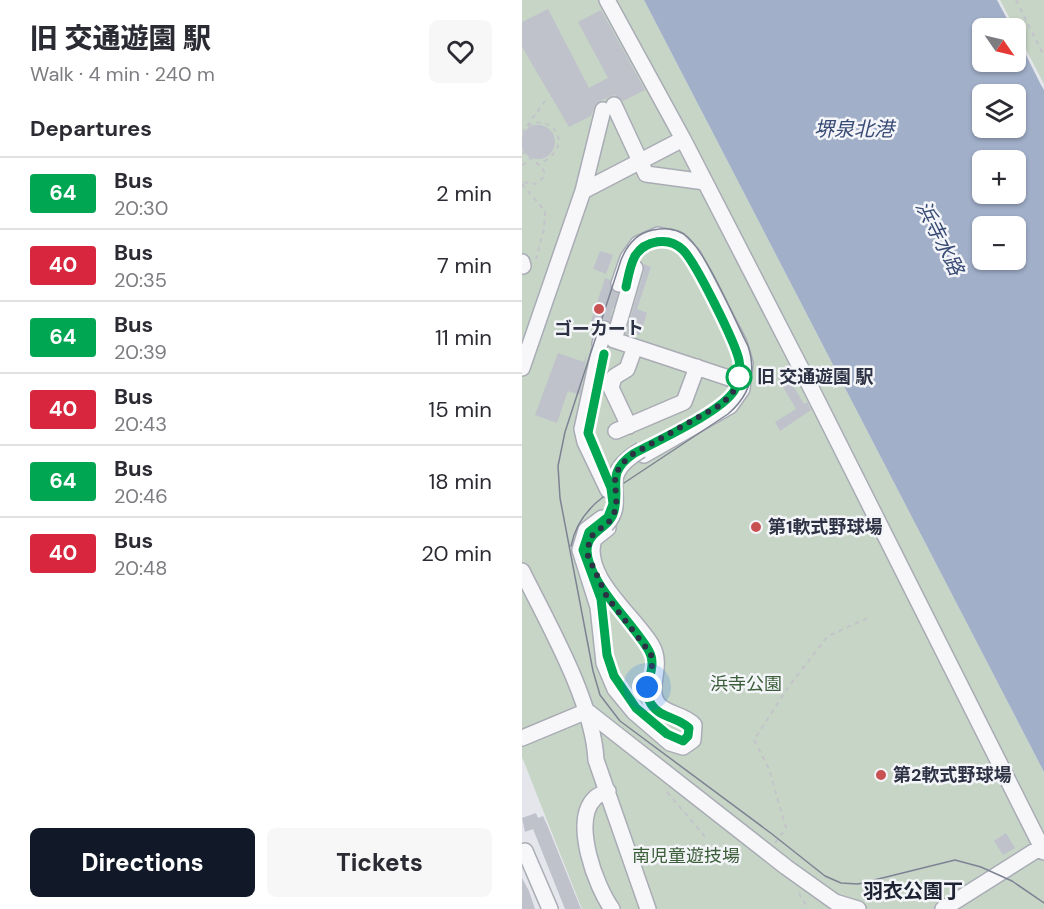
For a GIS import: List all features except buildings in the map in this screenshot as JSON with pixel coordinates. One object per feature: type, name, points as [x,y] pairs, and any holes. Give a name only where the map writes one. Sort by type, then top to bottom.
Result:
[{"type":"street","points":[[607,0],[683,139],[1043,849],[943,909]]},
{"type":"street","points":[[522,368],[526,346],[558,266],[608,108],[646,174],[705,182]]},
{"type":"street","points":[[583,191],[683,139]]},
{"type":"street","points":[[605,523],[584,534],[580,550],[595,595],[604,663],[615,689],[634,712],[670,743],[683,747],[693,740],[694,724],[663,708],[657,702],[653,690],[658,666],[655,651],[613,598],[592,556],[594,539],[605,523],[617,512],[617,484],[620,474],[643,452],[722,404],[733,392],[740,369],[736,350],[684,251],[667,242],[658,241],[640,250],[623,286],[628,258],[638,244],[658,236],[677,239],[692,252],[739,343],[746,363],[742,389],[730,406],[643,452]]},
{"type":"street","points":[[640,250],[614,340],[732,379]]},
{"type":"street","points":[[604,343],[586,437],[610,489],[605,523]]},
{"type":"street","points":[[635,346],[627,369],[614,377],[611,388],[623,429],[684,402],[697,367]]},
{"type":"street","points":[[522,571],[587,711],[595,736],[596,760],[648,909]]},
{"type":"street","points":[[522,738],[587,711]]},
{"type":"street","points":[[587,711],[768,853],[835,902],[858,909]]},
{"type":"street","points":[[608,791],[594,798],[588,813],[585,837],[596,877],[612,909]]},
{"type":"street","points":[[522,852],[525,851],[550,909]]},
{"type":"path","points":[[1016,0],[1044,56]]},
{"type":"path","points":[[541,164],[555,153],[559,141],[557,134],[543,122],[530,125],[522,133],[545,101]]},
{"type":"path","points":[[522,151],[531,160],[541,164],[544,171],[540,182],[532,185],[522,183]]},
{"type":"path","points":[[522,165],[531,160]]},
{"type":"path","points":[[522,183],[545,212],[544,229],[527,262]]},
{"type":"path","points":[[768,853],[786,828],[769,770],[754,741],[777,704],[828,636],[868,618]]},
{"type":"path","points":[[662,785],[708,840]]},
{"type":"green space","name":"浜寺公園","points":[[522,0],[644,0],[1044,772],[1044,909],[582,909],[522,757]]},
{"type":"green space","points":[[1000,0],[1044,0],[1044,84],[1026,50],[1026,18],[1009,18]]},
{"type":"water","name":"堺泉北港","points":[[644,0],[997,0],[1007,18],[972,18],[972,72],[1026,72],[1026,55],[1044,90],[1044,772]]},
{"type":"tunnel","points":[[604,329],[619,284]]},
{"type":"tram line","points":[[624,483],[728,414],[746,392],[751,375],[752,365],[748,346],[710,269],[692,242],[684,234],[673,230],[657,229],[642,234],[626,249],[621,260],[565,432],[558,466],[560,498],[593,671],[600,695],[620,721],[772,834]]},
{"type":"tram line","points":[[571,546],[582,519],[603,497]]},
{"type":"tram line","points":[[772,834],[825,876],[841,883],[858,884],[955,860],[981,867],[1012,881],[1044,903]]},
{"type":"bus line","name":"64","points":[[604,354],[588,433],[611,488],[613,504],[608,517],[589,532],[583,550],[601,599],[607,655],[614,676],[636,708],[667,734],[676,740],[683,741],[688,736],[689,728],[684,723],[658,712],[647,696],[652,674],[651,654],[607,597],[587,552],[588,543],[594,532],[606,525],[612,517],[616,500],[614,481],[621,465],[633,454],[722,404],[737,385],[740,377],[740,361],[688,256],[681,248],[667,242],[650,243],[635,256],[626,287]]},
{"type":"place","name":"ゴーカート","points":[[599,309]]},
{"type":"place","name":"旧 交通遊園 駅","points":[[739,377]]},
{"type":"place","name":"第1軟式野球場","points":[[756,527]]},
{"type":"place","name":"第2軟式野球場","points":[[881,775]]},
{"type":"district","name":"羽衣公園丁","points":[[913,891]]},
{"type":"route","points":[[647,687],[652,674],[651,654],[607,597],[588,556],[589,540],[594,532],[606,525],[612,517],[616,500],[614,481],[621,465],[633,454],[722,404],[733,392],[739,377]]},
{"type":"water label","name":"浜寺水路","points":[[940,238]]},
{"type":"park label","name":"南児童遊技場","points":[[686,856]]}]
